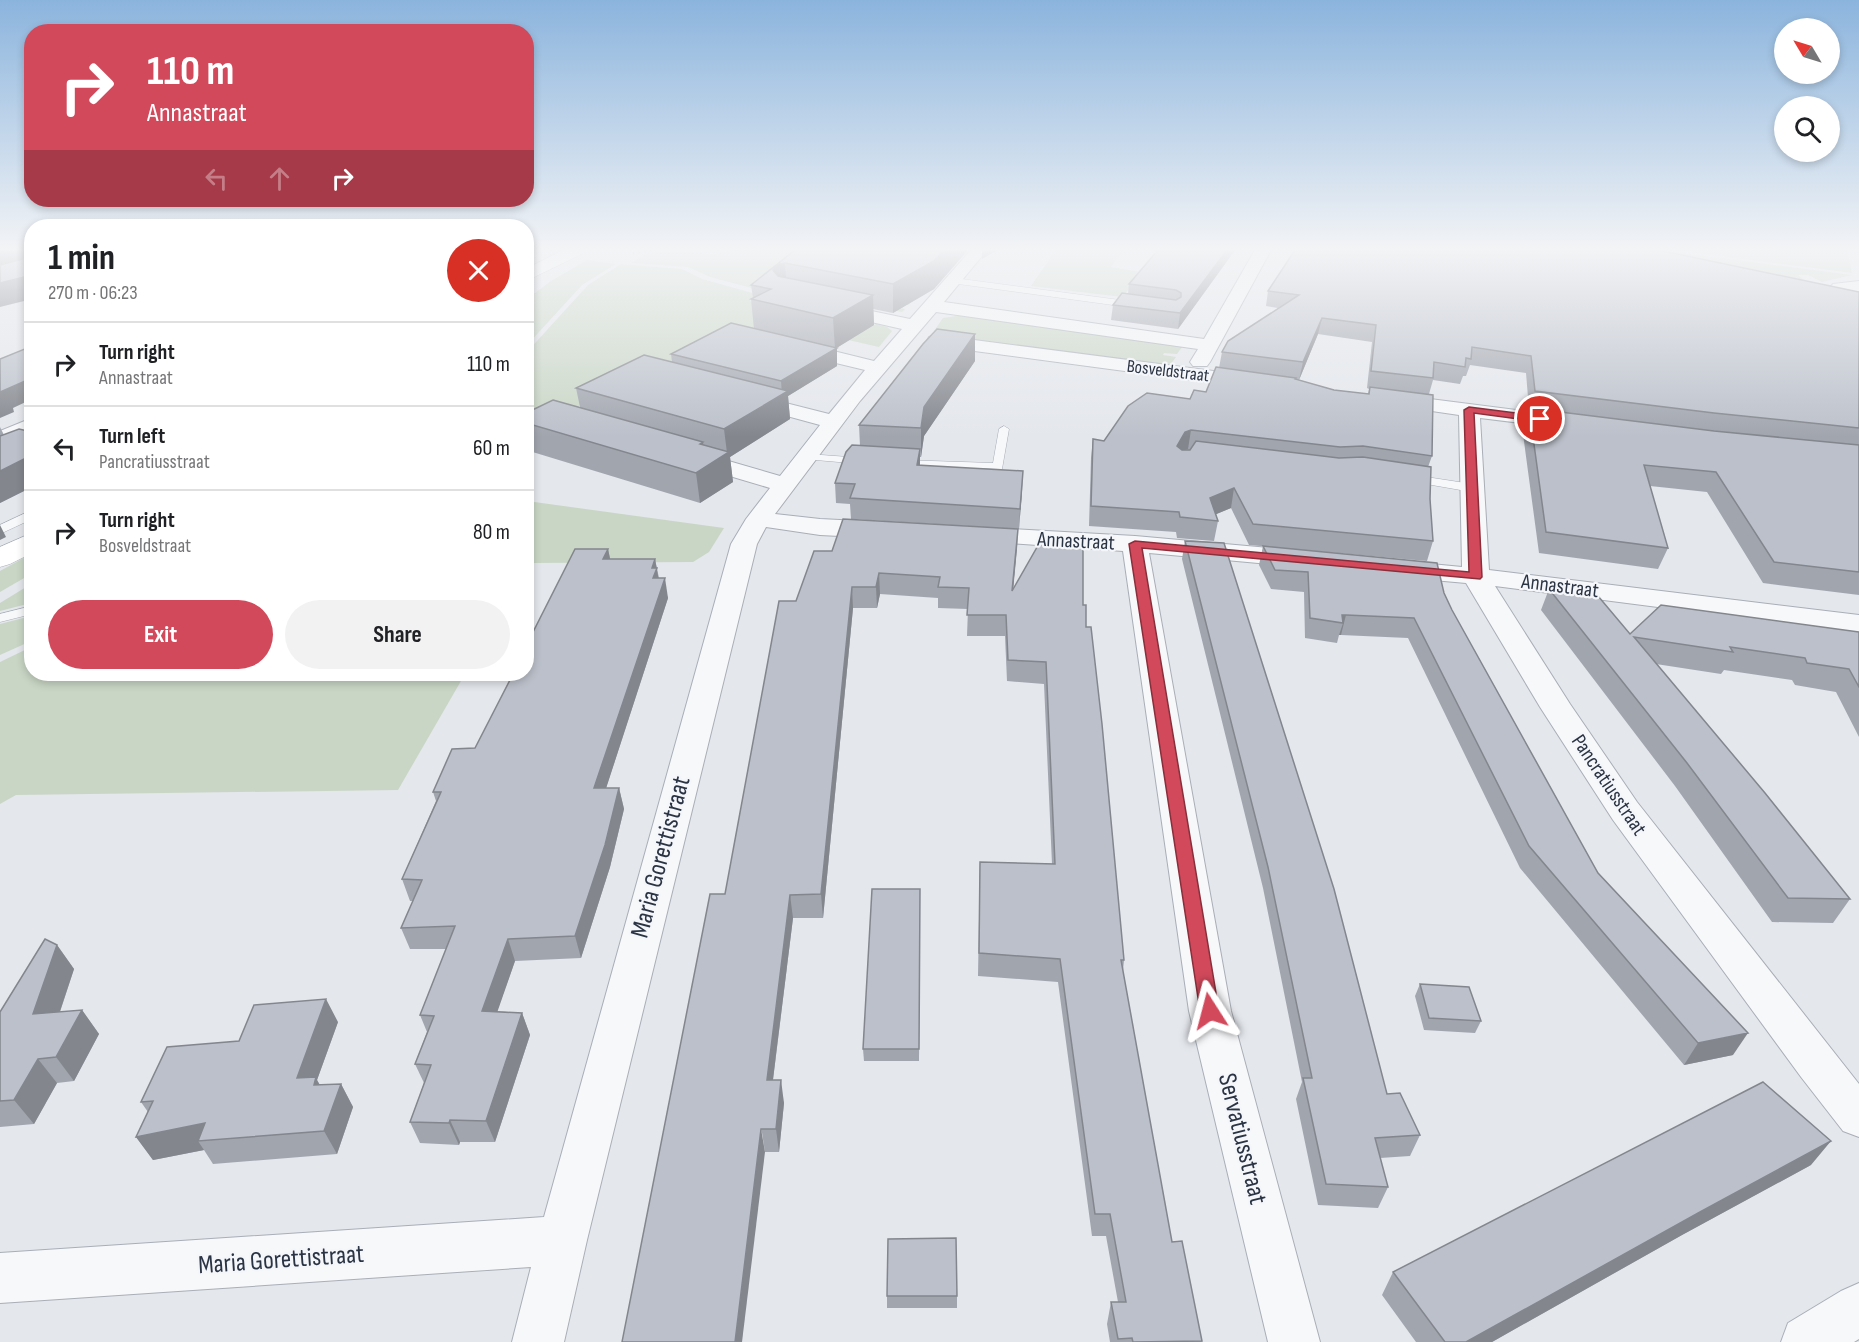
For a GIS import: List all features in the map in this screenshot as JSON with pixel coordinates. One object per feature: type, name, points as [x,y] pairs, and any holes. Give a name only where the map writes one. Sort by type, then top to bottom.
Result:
[{"type":"main road","points":[[0,558],[24,545]]},
{"type":"street","name":"Maria Gorettistraat","points":[[538,1342],[562,1240],[744,544],[758,519],[834,422],[926,313]]},
{"type":"street","name":"Bosveldstraat","points":[[930,313],[1193,374],[1274,385]]},
{"type":"street","name":"Bosveldstraat","points":[[932,313],[1209,345]]},
{"type":"street","points":[[1193,374],[1227,313]]},
{"type":"street","points":[[780,344],[879,368]]},
{"type":"street","points":[[731,395],[834,422]]},
{"type":"street","points":[[1366,396],[1587,425]]},
{"type":"street","name":"Pancratiusstraat","points":[[1469,410],[1476,577],[1556,707],[1624,811],[1816,1064],[1859,1117]]},
{"type":"street","points":[[0,440],[24,428]]},
{"type":"street","points":[[675,452],[786,485]]},
{"type":"street","points":[[758,519],[820,527],[909,532]]},
{"type":"street","name":"Annastraat","points":[[954,534],[1135,544],[1332,562]]},
{"type":"street","name":"Servatiusstraat","points":[[1135,544],[1210,1011],[1294,1342]]},
{"type":"street","name":"Annastraat","points":[[1378,567],[1650,596],[1859,624]]},
{"type":"street","name":"Maria Gorettistraat","points":[[0,1278],[562,1240]]},
{"type":"street","points":[[1807,1342],[1859,1310]]},
{"type":"lane","points":[[808,457],[998,467],[1004,429]]},
{"type":"lane","points":[[1404,477],[1472,488]]},
{"type":"lane","points":[[0,530],[24,518]]},
{"type":"lane","points":[[0,618],[24,612]]},
{"type":"green space","points":[[534,313],[557,313],[534,337]]},
{"type":"green space","points":[[563,313],[784,313],[854,337],[876,324],[892,331],[879,347],[765,321],[732,340],[595,391],[570,415],[534,440],[534,344]]},
{"type":"green space","points":[[963,315],[1182,347],[1177,354],[1164,353],[1163,355],[1176,357],[1170,365],[942,336],[934,331],[943,318]]},
{"type":"green space","points":[[534,502],[724,528],[709,552],[693,562],[534,563]]},
{"type":"green space","points":[[24,558],[24,578],[0,592],[0,571]]},
{"type":"green space","points":[[24,588],[24,605],[0,611],[0,603]]},
{"type":"green space","points":[[24,618],[24,644],[0,655],[0,624]]},
{"type":"green space","points":[[24,650],[24,681],[461,681],[398,790],[16,795],[0,804],[0,662]]},
{"type":"building","points":[[810,313],[842,313],[833,318]]},
{"type":"building","points":[[1272,313],[1859,313],[1859,428],[1535,391],[1531,356],[1472,347],[1471,359],[1466,358],[1465,367],[1434,362],[1433,378],[1371,371],[1376,325],[1322,318],[1303,362],[1222,352],[1228,341]]},
{"type":"building","points":[[731,323],[837,348],[781,381],[671,354]]},
{"type":"building","points":[[937,329],[975,334],[924,407],[921,428],[859,425],[923,344]]},
{"type":"building","points":[[24,349],[24,382],[0,392],[0,359]]},
{"type":"building","points":[[644,355],[788,391],[724,429],[576,388]]},
{"type":"building","points":[[1216,367],[1296,378],[1334,390],[1369,394],[1370,387],[1433,395],[1432,456],[1363,446],[1340,447],[1191,430],[1185,432],[1177,446],[1182,450],[1190,450],[1196,441],[1339,458],[1363,457],[1431,467],[1430,499],[1433,541],[1253,524],[1234,488],[1210,498],[1218,521],[1180,517],[1179,512],[1091,506],[1093,439],[1104,441],[1128,406],[1147,393],[1190,399],[1194,390],[1206,392]]},
{"type":"building","points":[[553,400],[703,442],[700,444],[729,452],[696,473],[534,425],[534,409]]},
{"type":"building","points":[[1536,409],[1714,431],[1859,445],[1859,572],[1774,562],[1716,472],[1644,465],[1668,548],[1546,532],[1530,415],[1537,416]]},
{"type":"building","points":[[19,429],[24,430],[24,459],[0,471],[0,436]]},
{"type":"building","points":[[852,445],[920,449],[917,465],[1023,471],[1020,509],[850,498],[855,484],[835,483],[846,452]]},
{"type":"building","points":[[843,519],[1018,529],[1012,591],[1040,542],[1083,544],[1083,605],[1086,605],[1086,627],[1091,627],[1102,724],[1124,960],[1121,960],[1172,1242],[1182,1241],[1202,1341],[1133,1342],[1132,1338],[1118,1339],[1111,1302],[1126,1302],[1110,1214],[1095,1214],[1060,959],[979,953],[980,862],[1055,864],[1046,662],[1008,660],[1006,615],[967,615],[969,588],[938,587],[940,577],[879,573],[876,587],[852,587],[821,894],[790,895],[767,1080],[781,1080],[776,1129],[761,1129],[735,1342],[622,1342],[710,894],[725,894],[779,601],[796,601],[814,551],[832,551]]},
{"type":"building","points":[[1185,541],[1224,543],[1334,889],[1387,1094],[1400,1093],[1420,1135],[1375,1138],[1388,1187],[1326,1184],[1303,1078],[1312,1078],[1268,867]]},
{"type":"building","points":[[1263,546],[1437,563],[1444,593],[1452,610],[1598,873],[1748,1033],[1698,1043],[1529,846],[1414,618],[1342,615],[1343,623],[1310,618],[1308,572],[1275,570]]},
{"type":"building","points":[[575,549],[608,549],[603,559],[655,559],[652,568],[657,568],[653,578],[665,578],[594,788],[619,788],[605,845],[575,936],[508,939],[482,1011],[522,1013],[486,1121],[410,1122],[431,1065],[415,1064],[434,1016],[420,1015],[455,926],[401,928],[422,880],[402,879],[441,792],[433,792],[452,749],[475,748],[509,681],[534,681],[534,630]]},
{"type":"building","points":[[1549,589],[1598,596],[1630,634],[1661,605],[1859,632],[1859,687],[1849,669],[1807,663],[1805,658],[1730,647],[1733,652],[1634,637],[1765,793],[1850,899],[1788,898],[1687,763]]},
{"type":"building","points":[[872,889],[920,889],[919,1049],[863,1049]]},
{"type":"building","points":[[45,939],[57,945],[33,1014],[82,1010],[56,1057],[38,1059],[14,1100],[0,1101],[0,1012]]},
{"type":"building","points":[[1420,984],[1469,987],[1481,1021],[1429,1018]]},
{"type":"building","points":[[326,999],[297,1078],[316,1077],[314,1085],[341,1084],[324,1131],[198,1141],[205,1123],[136,1137],[153,1101],[141,1102],[167,1047],[239,1041],[254,1005]]},
{"type":"building","points":[[1763,1082],[1831,1141],[1466,1342],[1445,1342],[1393,1272]]},
{"type":"building","points":[[956,1238],[957,1296],[887,1296],[888,1239]]},
{"type":"route","points":[[1210,1011],[1135,544],[1476,577],[1469,410],[1540,419]]}]
